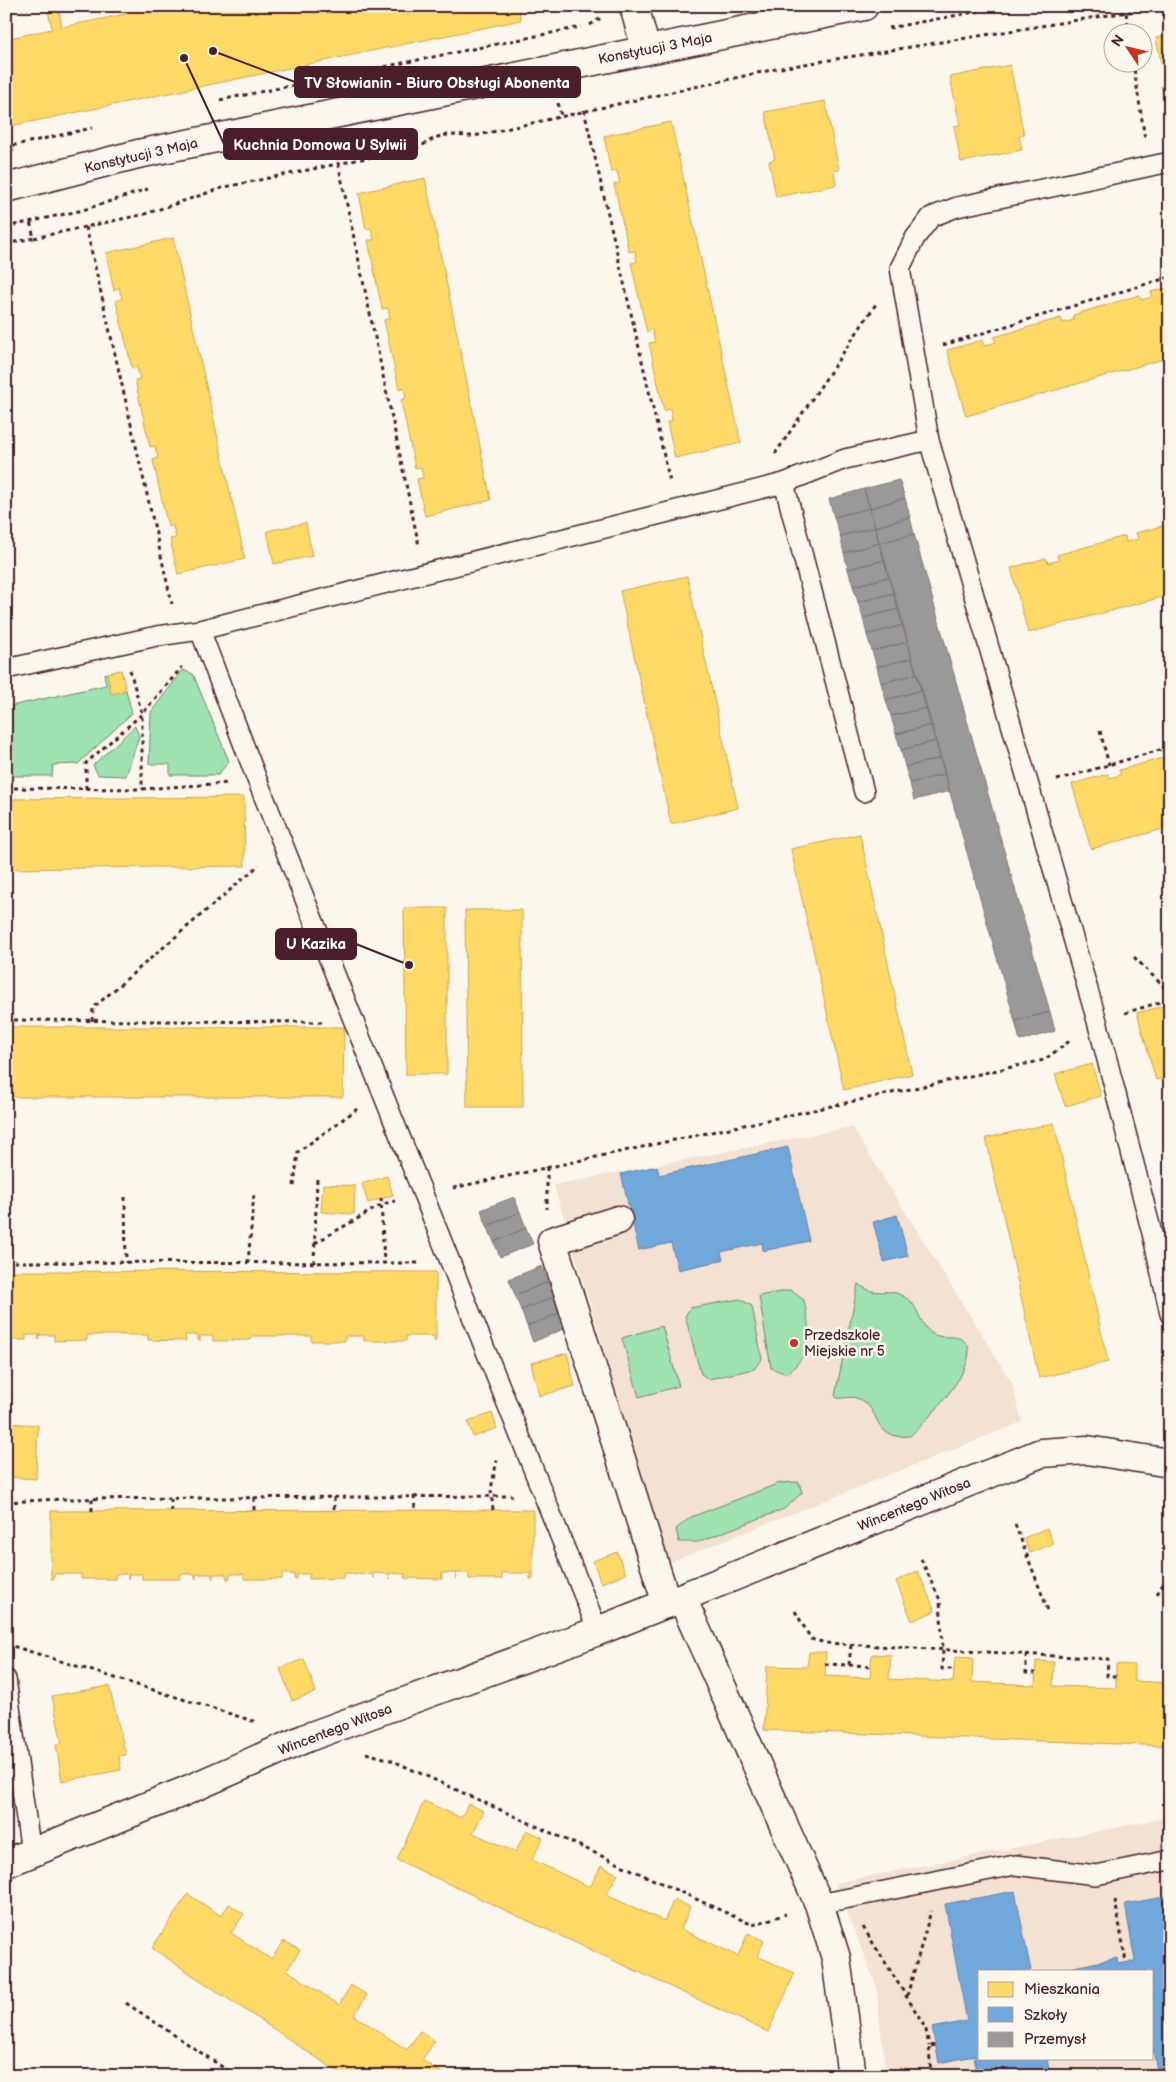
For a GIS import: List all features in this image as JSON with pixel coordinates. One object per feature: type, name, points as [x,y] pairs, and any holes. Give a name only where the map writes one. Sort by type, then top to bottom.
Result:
[{"type":"street","points":[[634,6],[646,50]]},
{"type":"street","name":"Konstytucji 3 Maja","points":[[6,188],[138,154],[864,6]]},
{"type":"street","points":[[618,1220],[552,1241],[675,1601],[819,1904],[836,1958],[852,2076]]},
{"type":"street","name":"Wincentego Witosa","points":[[18,1858],[183,1792],[306,1738],[598,1631],[1041,1453],[1087,1450],[1170,1462]]},
{"type":"lane","points":[[1164,163],[957,207],[931,217],[914,238],[900,268],[929,440],[1097,1021],[1153,1237],[1170,1314]]},
{"type":"lane","points":[[6,669],[123,643],[178,632],[200,630],[750,492],[784,483],[845,459],[929,440]]},
{"type":"lane","points":[[784,483],[864,792]]},
{"type":"lane","points":[[200,630],[256,777],[356,1022],[598,1631]]},
{"type":"lane","points":[[6,1679],[18,1858]]},
{"type":"lane","points":[[819,1904],[1015,1865],[1096,1875],[1170,1860]]},
{"type":"path","points":[[34,238],[145,214],[224,187],[420,147],[438,136],[450,134],[474,136],[584,110],[780,68],[1165,6]]},
{"type":"path","points":[[1126,12],[1127,22]]},
{"type":"path","points":[[1134,72],[1144,137],[1164,163]]},
{"type":"path","points":[[584,110],[677,510]]},
{"type":"path","points":[[334,143],[425,573]]},
{"type":"path","points":[[6,147],[11,146]]},
{"type":"path","points":[[86,227],[178,632]]},
{"type":"path","points":[[750,492],[900,268]]},
{"type":"path","points":[[915,353],[1170,278]]},
{"type":"path","points":[[123,643],[142,714],[142,789]]},
{"type":"path","points":[[86,789],[86,763],[142,714],[183,666],[211,659]]},
{"type":"path","points":[[1100,731],[1109,765]]},
{"type":"path","points":[[1030,788],[1170,747]]},
{"type":"path","points":[[6,788],[142,789],[225,784],[256,777]]},
{"type":"path","points":[[92,1021],[93,1008],[261,864]]},
{"type":"path","points":[[1134,957],[1170,993]]},
{"type":"path","points":[[315,1244],[383,1204],[1044,1060],[1097,1021],[1170,999]]},
{"type":"path","points":[[6,1020],[356,1022]]},
{"type":"path","points":[[294,1186],[298,1152],[383,1091]]},
{"type":"path","points":[[314,1263],[317,1178]]},
{"type":"path","points":[[248,1263],[254,1194]]},
{"type":"path","points":[[125,1197],[126,1263]]},
{"type":"path","points":[[381,1198],[383,1204],[384,1264]]},
{"type":"path","points":[[6,1262],[452,1263]]},
{"type":"path","points":[[414,1496],[414,1510]]},
{"type":"path","points":[[493,1496],[493,1510]]},
{"type":"path","points":[[6,1502],[171,1498],[544,1496]]},
{"type":"path","points":[[334,1497],[334,1510]]},
{"type":"path","points":[[171,1498],[171,1510]]},
{"type":"path","points":[[254,1498],[254,1511]]},
{"type":"path","points":[[92,1499],[92,1511]]},
{"type":"path","points":[[1015,1524],[1049,1613]]},
{"type":"path","points":[[920,1559],[940,1600],[943,1650],[942,1669],[954,1670]]},
{"type":"path","points":[[1157,1594],[1170,1573]]},
{"type":"path","points":[[795,1611],[811,1640],[851,1645],[1108,1659],[1107,1676],[1116,1676]]},
{"type":"path","points":[[6,1644],[306,1738]]},
{"type":"path","points":[[849,1665],[851,1645]]},
{"type":"path","points":[[1026,1655],[1026,1673],[1035,1673]]},
{"type":"path","points":[[825,1664],[872,1666]]},
{"type":"path","points":[[362,1752],[391,1760],[753,1925],[819,1904]]},
{"type":"path","points":[[1110,1872],[1126,1962]]},
{"type":"path","points":[[907,1997],[940,1880]]},
{"type":"path","points":[[846,1899],[926,2030],[930,2046],[930,2076]]},
{"type":"path","points":[[126,2003],[236,2076]]},
{"type":"path","points":[[930,2046],[936,2045]]},
{"type":"shaded area","name":"Przedszkole Miejskie nr 5","points":[[852,1127],[1012,1383],[1022,1422],[668,1563],[554,1185]]},
{"type":"shaded area","points":[[1170,1817],[1170,2076],[886,2076],[876,1985],[835,1883]]},
{"type":"green space","points":[[183,670],[193,674],[229,761],[218,775],[170,775],[170,764],[149,764],[151,712]]},
{"type":"green space","points":[[107,673],[111,693],[126,690],[132,713],[78,764],[53,765],[52,776],[6,776],[6,707],[106,685],[104,674]]},
{"type":"green space","points":[[135,726],[139,736],[126,776],[98,775],[93,765]]},
{"type":"green space","points":[[858,1284],[875,1292],[890,1292],[901,1295],[916,1309],[923,1324],[931,1333],[959,1338],[966,1343],[969,1352],[960,1378],[939,1406],[910,1436],[897,1436],[882,1429],[865,1402],[854,1397],[837,1398],[835,1396]]},
{"type":"green space","points":[[790,1290],[804,1300],[809,1332],[806,1349],[802,1357],[787,1374],[771,1368],[759,1296]]},
{"type":"green space","points":[[740,1299],[752,1306],[762,1359],[754,1369],[709,1379],[701,1374],[685,1316],[690,1308]]},
{"type":"green space","points":[[662,1326],[679,1386],[639,1397],[622,1338]]},
{"type":"green space","points":[[799,1482],[802,1493],[784,1509],[698,1542],[679,1542],[676,1529],[691,1517],[780,1483]]},
{"type":"building: Mieszkania","points":[[47,6],[58,6],[62,27],[126,14],[125,7],[128,6],[518,6],[521,20],[6,127],[6,39],[52,29]]},
{"type":"building: Mieszkania","points":[[1170,35],[1170,122],[1168,122],[1161,86],[1166,85],[1156,38]]},
{"type":"building: Mieszkania","points":[[1010,65],[1024,135],[1019,136],[1022,150],[961,162],[954,126],[960,125],[950,77]]},
{"type":"building: Mieszkania","points":[[825,101],[839,170],[834,171],[836,185],[776,197],[769,161],[775,159],[765,112]]},
{"type":"building: Mieszkania","points":[[671,122],[741,443],[675,458],[667,422],[672,421],[670,409],[664,411],[649,343],[655,342],[652,330],[647,332],[631,263],[637,262],[635,251],[629,252],[614,184],[620,183],[617,171],[611,172],[604,136]]},
{"type":"building: Mieszkania","points":[[425,178],[491,500],[425,516],[417,479],[423,478],[421,467],[415,468],[401,400],[406,398],[404,387],[399,389],[384,320],[390,319],[388,308],[382,309],[368,240],[374,240],[371,228],[366,229],[359,193]]},
{"type":"building: Mieszkania","points":[[173,238],[245,559],[178,574],[170,539],[176,538],[173,525],[168,527],[153,460],[158,458],[155,446],[150,447],[135,380],[140,379],[137,367],[132,368],[116,301],[122,299],[119,287],[114,291],[106,253]]},
{"type":"building: Mieszkania","points":[[1170,287],[1170,357],[966,416],[947,350],[983,340],[984,346],[996,342],[994,337],[1061,318],[1063,323],[1074,320],[1073,315],[1139,295],[1141,300],[1152,297],[1151,292]]},
{"type":"building: Mieszkania","points":[[306,523],[312,556],[274,564],[267,531]]},
{"type":"building: Mieszkania","points":[[1170,524],[1170,595],[1028,633],[1011,568],[1046,558],[1048,563],[1059,560],[1057,555],[1125,536],[1126,542],[1138,539],[1136,533]]},
{"type":"building: Mieszkania","points":[[687,576],[738,808],[671,824],[620,591]]},
{"type":"building: Mieszkania","points":[[121,670],[126,690],[111,694],[107,673]]},
{"type":"building: Mieszkania","points":[[1170,756],[1170,827],[1091,849],[1072,784],[1108,774],[1109,778],[1121,775],[1119,770]]},
{"type":"building: Mieszkania","points":[[244,797],[245,866],[6,869],[6,799]]},
{"type":"building: Mieszkania","points":[[860,834],[912,1074],[844,1090],[791,849]]},
{"type":"building: Mieszkania","points":[[404,908],[447,908],[447,1074],[406,1074]]},
{"type":"building: Mieszkania","points":[[465,910],[522,910],[523,1107],[467,1107]]},
{"type":"building: Mieszkania","points":[[1170,1004],[1170,1076],[1156,1080],[1137,1013]]},
{"type":"building: Mieszkania","points":[[6,1027],[344,1027],[343,1097],[6,1097]]},
{"type":"building: Mieszkania","points":[[1092,1064],[1101,1096],[1065,1106],[1055,1074]]},
{"type":"building: Mieszkania","points":[[1054,1123],[1108,1362],[1039,1378],[986,1138]]},
{"type":"building: Mieszkania","points":[[387,1176],[393,1195],[368,1203],[362,1184]]},
{"type":"building: Mieszkania","points":[[323,1184],[355,1186],[354,1214],[321,1212]]},
{"type":"building: Mieszkania","points":[[6,1271],[436,1272],[436,1341],[434,1341],[434,1336],[406,1336],[406,1341],[364,1341],[364,1336],[345,1336],[345,1341],[311,1341],[311,1336],[251,1336],[250,1340],[213,1341],[213,1336],[200,1336],[200,1341],[198,1340],[198,1335],[185,1335],[186,1341],[148,1340],[148,1335],[87,1335],[87,1340],[54,1341],[54,1335],[40,1335],[39,1340],[39,1335],[26,1335],[26,1340],[6,1340]]},
{"type":"building: Mieszkania","points":[[567,1353],[575,1386],[539,1396],[531,1363]]},
{"type":"building: Mieszkania","points":[[492,1413],[497,1428],[473,1437],[468,1422]]},
{"type":"building: Mieszkania","points":[[6,1423],[38,1425],[36,1479],[6,1477]]},
{"type":"building: Mieszkania","points":[[533,1510],[533,1578],[530,1579],[530,1573],[502,1573],[502,1579],[469,1579],[469,1573],[456,1573],[456,1579],[455,1573],[442,1573],[442,1579],[404,1578],[405,1574],[389,1573],[390,1579],[389,1574],[373,1573],[373,1578],[372,1574],[344,1573],[344,1578],[309,1579],[310,1574],[297,1574],[297,1579],[294,1579],[294,1574],[282,1574],[282,1579],[244,1579],[244,1574],[230,1574],[229,1579],[227,1579],[226,1574],[213,1574],[213,1579],[211,1574],[196,1574],[196,1579],[194,1574],[180,1574],[180,1579],[142,1579],[142,1574],[129,1574],[128,1579],[128,1574],[115,1574],[115,1579],[81,1579],[81,1574],[54,1574],[54,1579],[51,1579],[51,1511]]},
{"type":"building: Mieszkania","points":[[1047,1528],[1053,1544],[1030,1553],[1024,1538]]},
{"type":"building: Mieszkania","points":[[617,1552],[626,1574],[601,1583],[593,1561]]},
{"type":"building: Mieszkania","points":[[918,1571],[935,1611],[912,1621],[896,1581]]},
{"type":"building: Mieszkania","points":[[809,1652],[826,1652],[825,1676],[870,1678],[872,1654],[891,1655],[889,1679],[953,1682],[955,1657],[973,1658],[972,1682],[1035,1685],[1036,1661],[1054,1662],[1053,1686],[1116,1688],[1116,1664],[1134,1665],[1134,1681],[1170,1683],[1170,1746],[764,1730],[767,1666],[807,1667]]},
{"type":"building: Mieszkania","points":[[304,1659],[316,1692],[292,1701],[280,1668]]},
{"type":"building: Mieszkania","points":[[109,1686],[126,1755],[119,1756],[121,1770],[62,1781],[56,1744],[62,1743],[52,1696]]},
{"type":"building: Mieszkania","points":[[424,1801],[461,1818],[468,1804],[484,1811],[473,1833],[515,1852],[527,1830],[543,1838],[532,1860],[590,1887],[601,1866],[618,1874],[606,1895],[664,1921],[674,1899],[690,1907],[681,1929],[738,1956],[748,1933],[764,1941],[757,1956],[795,1973],[768,2032],[397,1860]]},
{"type":"building: Mieszkania","points":[[188,1894],[221,1916],[229,1904],[244,1914],[231,1933],[271,1959],[284,1941],[300,1950],[287,1970],[339,2005],[351,1985],[367,1995],[354,2015],[407,2050],[420,2031],[435,2041],[422,2060],[446,2076],[344,2076],[152,1948]]},
{"type":"building: Szkoły","points":[[788,1147],[809,1241],[763,1251],[762,1243],[721,1252],[723,1260],[678,1270],[671,1243],[639,1250],[621,1174],[657,1166],[659,1175]]},
{"type":"building: Szkoły","points":[[897,1215],[908,1256],[884,1262],[873,1222]]},
{"type":"building: Szkoły","points":[[1015,1891],[1031,1970],[978,1970],[978,2060],[1047,2060],[1050,2076],[977,2076],[974,2056],[939,2063],[932,2028],[967,2021],[945,1904]]},
{"type":"building: Szkoły","points":[[1170,1896],[1170,2076],[1158,2076],[1154,2055],[1154,1970],[1060,1970],[1117,1958],[1118,1964],[1135,1961],[1125,1904]]},
{"type":"building: Przemysł","points":[[899,480],[905,498],[870,508],[864,489]]},
{"type":"building: Przemysł","points":[[864,489],[870,508],[834,517],[829,499]]},
{"type":"building: Przemysł","points":[[905,498],[910,517],[875,527],[870,508]]},
{"type":"building: Przemysł","points":[[870,508],[875,527],[840,536],[834,517]]},
{"type":"building: Przemysł","points":[[910,517],[914,534],[879,543],[875,527]]},
{"type":"building: Przemysł","points":[[875,527],[879,543],[844,553],[840,536]]},
{"type":"building: Przemysł","points":[[914,534],[1050,1012],[1015,1021],[879,543]]},
{"type":"building: Przemysł","points":[[879,543],[885,560],[848,569],[844,553]]},
{"type":"building: Przemysł","points":[[885,560],[889,577],[853,586],[848,569]]},
{"type":"building: Przemysł","points":[[889,577],[894,593],[858,602],[853,586]]},
{"type":"building: Przemysł","points":[[894,593],[899,609],[863,618],[858,602]]},
{"type":"building: Przemysł","points":[[899,609],[903,625],[867,635],[863,618]]},
{"type":"building: Przemysł","points":[[903,625],[908,642],[872,651],[867,635]]},
{"type":"building: Przemysł","points":[[908,642],[912,658],[877,667],[872,651]]},
{"type":"building: Przemysł","points":[[912,658],[917,674],[881,683],[877,667]]},
{"type":"building: Przemysł","points":[[917,674],[922,690],[886,700],[881,683]]},
{"type":"building: Przemysł","points":[[922,690],[927,708],[891,716],[886,700]]},
{"type":"building: Przemysł","points":[[927,708],[932,725],[896,734],[891,716]]},
{"type":"building: Przemysł","points":[[932,725],[936,741],[901,750],[896,734]]},
{"type":"building: Przemysł","points":[[936,741],[941,758],[905,767],[901,750]]},
{"type":"building: Przemysł","points":[[941,758],[945,774],[910,783],[905,767]]},
{"type":"building: Przemysł","points":[[945,774],[950,791],[914,800],[910,783]]},
{"type":"building: Przemysł","points":[[1050,1012],[1055,1031],[1020,1041],[1015,1021]]},
{"type":"building: Przemysł","points":[[514,1197],[520,1212],[487,1226],[481,1210]]},
{"type":"building: Przemysł","points":[[520,1212],[526,1228],[494,1242],[487,1226]]},
{"type":"building: Przemysł","points":[[526,1228],[533,1244],[500,1257],[494,1242]]},
{"type":"building: Przemysł","points":[[542,1266],[548,1282],[515,1295],[509,1279]]},
{"type":"building: Przemysł","points":[[548,1282],[554,1297],[521,1310],[515,1295]]},
{"type":"building: Przemysł","points":[[554,1297],[560,1313],[527,1326],[521,1310]]},
{"type":"building: Przemysł","points":[[560,1313],[566,1328],[533,1342],[527,1326]]},
{"type":"place","name":"TV Słowianin - Biuro Obsługi Abonenta","points":[[213,51]]},
{"type":"place","name":"Kuchnia Domowa U Sylwii","points":[[184,58]]},
{"type":"place","name":"U Kazika","points":[[409,965]]},
{"type":"place","name":"Przedszkole Miejskie nr 5","points":[[794,1343]]}]
